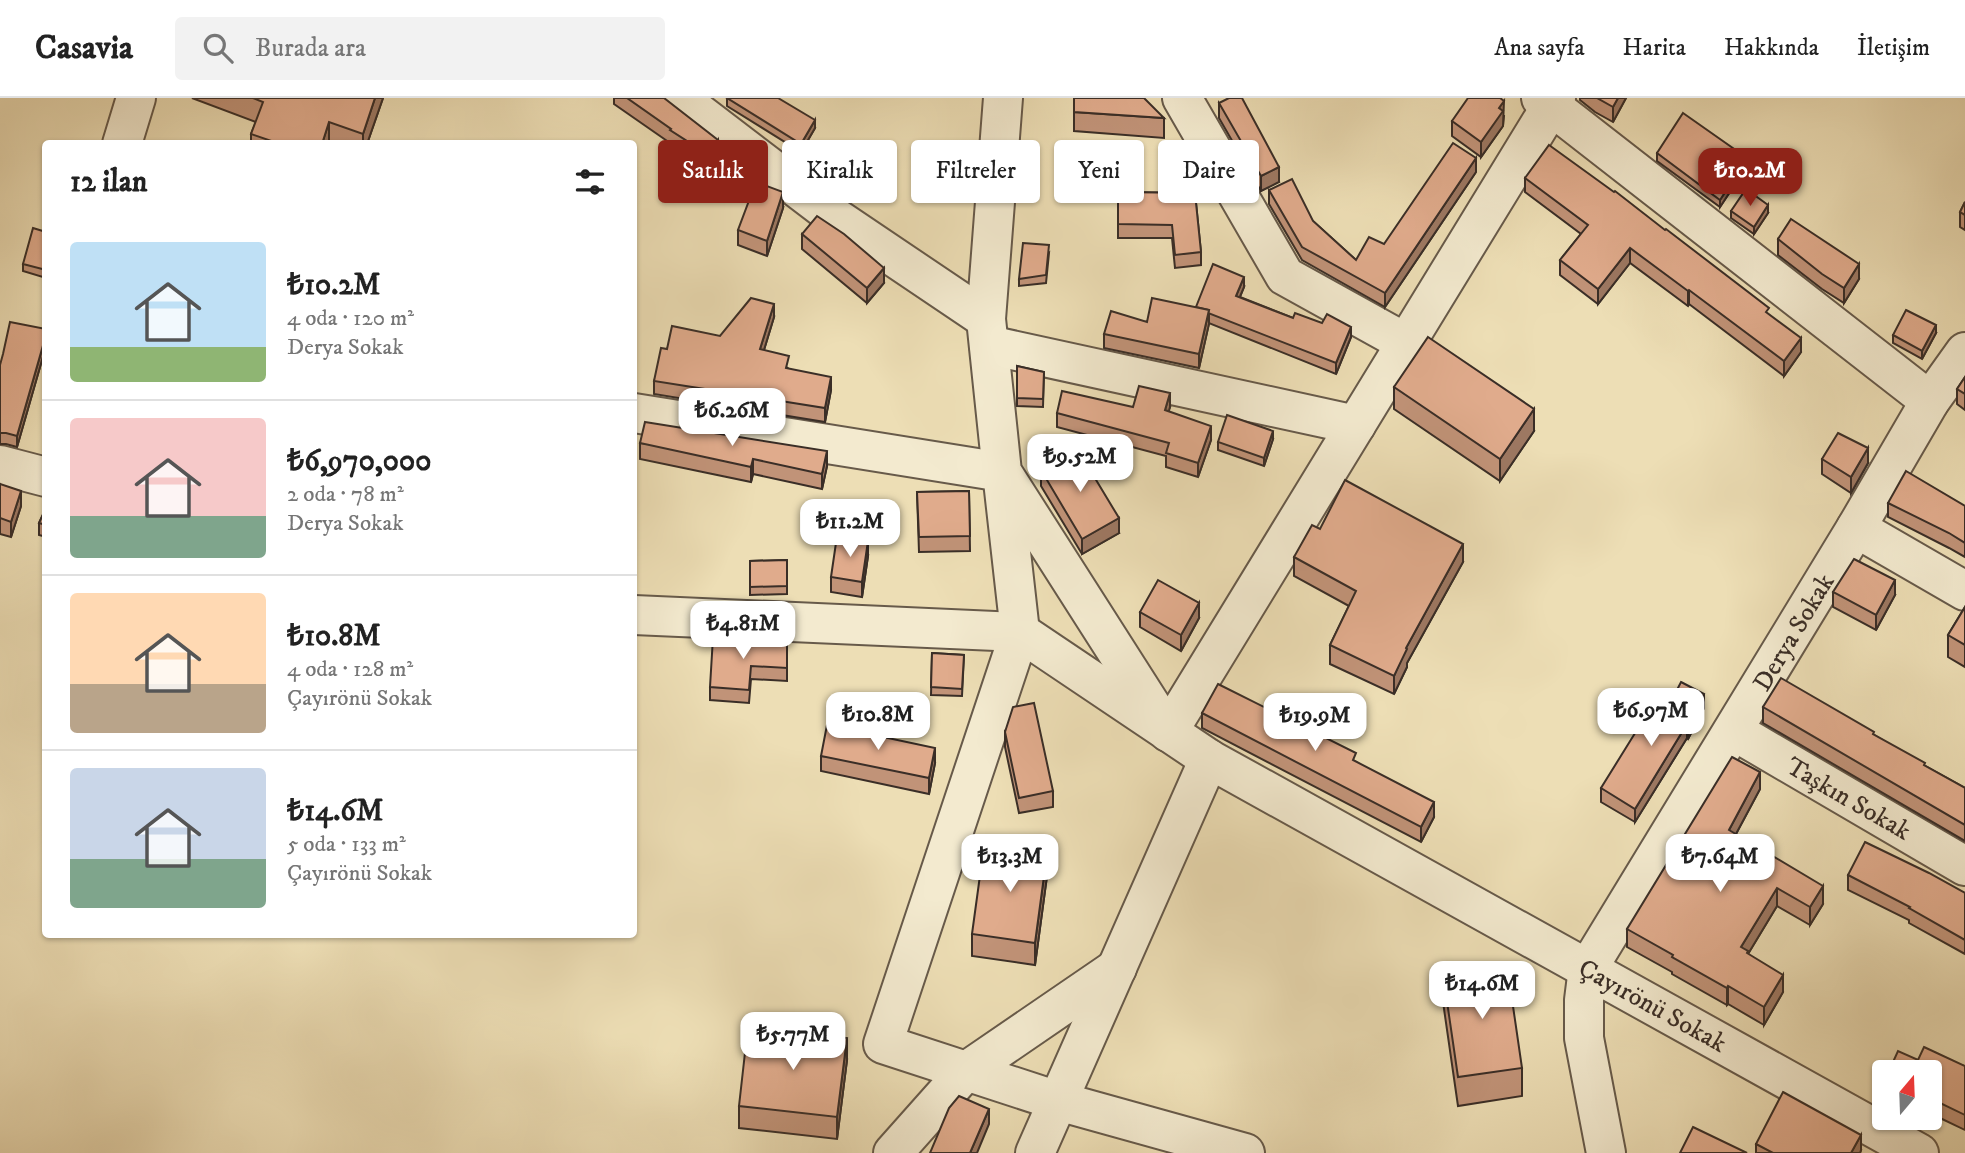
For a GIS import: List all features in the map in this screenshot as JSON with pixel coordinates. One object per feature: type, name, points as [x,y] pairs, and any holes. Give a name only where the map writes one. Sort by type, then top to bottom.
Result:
[{"type":"street","points":[[123,140],[136,98]]},
{"type":"street","points":[[679,98],[988,332],[1356,425]]},
{"type":"street","points":[[1003,98],[988,332],[1020,632],[883,1044],[1058,1101],[1245,1153]]},
{"type":"street","points":[[1182,98],[1284,276],[1406,343]]},
{"type":"street","points":[[637,413],[1002,472],[1168,732],[1406,343],[1549,101],[1930,401]]},
{"type":"street","name":"Derya Sokak","points":[[1606,1153],[1584,1038],[1584,1000],[1588,968],[1734,731],[1930,401],[1965,352]]},
{"type":"street","points":[[0,465],[42,475]]},
{"type":"street","points":[[1856,528],[1965,591]]},
{"type":"street","points":[[637,615],[1020,632]]},
{"type":"street","name":"Çayırönü Sokak","points":[[1020,632],[1209,759],[1919,1153]]},
{"type":"street","name":"Taşkın Sokak","points":[[1734,731],[1965,866]]},
{"type":"street","points":[[1035,1153],[1209,759]]},
{"type":"street","points":[[893,1153],[965,1072],[1117,968]]},
{"type":"building","points":[[253,98],[375,98],[363,134],[329,122],[323,140],[268,140],[251,134],[263,102]]},
{"type":"building","points":[[627,98],[664,98],[718,140],[686,140]]},
{"type":"building","points":[[727,98],[778,98],[815,120],[803,140],[795,140]]},
{"type":"building","points":[[1074,98],[1144,98],[1164,118],[1074,112]]},
{"type":"building","points":[[1229,98],[1242,98],[1279,167],[1261,176],[1259,140],[1240,140],[1219,103]]},
{"type":"building","points":[[1468,98],[1500,98],[1504,101],[1499,108],[1503,111],[1481,142],[1452,121]]},
{"type":"building","points":[[1597,98],[1618,98],[1613,107]]},
{"type":"building","points":[[1683,113],[1747,158],[1720,200],[1657,153]]},
{"type":"building","points":[[1453,143],[1476,158],[1385,293],[1302,247],[1269,190],[1292,179],[1313,221],[1356,260],[1369,237],[1384,244]]},
{"type":"building","points":[[1549,145],[1615,191],[1769,308],[1766,312],[1801,338],[1784,361],[1630,248],[1598,289],[1560,260],[1588,225],[1525,178]]},
{"type":"building","points":[[768,186],[782,192],[767,241],[738,230],[748,203],[768,203]]},
{"type":"building","points":[[1746,189],[1768,205],[1754,227],[1731,211]]},
{"type":"building","points":[[1144,192],[1158,193],[1158,203],[1196,203],[1201,252],[1175,255],[1172,225],[1118,224],[1118,203],[1144,203]]},
{"type":"building","points":[[1965,202],[1965,215],[1960,212]]},
{"type":"building","points":[[817,216],[844,234],[884,268],[867,288],[802,234]]},
{"type":"building","points":[[1791,219],[1859,264],[1844,288],[1778,239]]},
{"type":"building","points":[[33,228],[42,231],[42,269],[23,264]]},
{"type":"building","points":[[1023,243],[1049,245],[1046,275],[1019,279]]},
{"type":"building","points":[[1213,264],[1244,277],[1236,296],[1293,318],[1295,313],[1322,323],[1327,314],[1351,327],[1336,363],[1196,307]]},
{"type":"building","points":[[751,298],[774,304],[760,349],[789,356],[786,368],[831,377],[825,408],[654,381],[661,348],[667,349],[672,326],[720,336]]},
{"type":"building","points":[[1152,298],[1209,310],[1199,354],[1104,334],[1111,311],[1147,322]]},
{"type":"building","points":[[1906,310],[1936,325],[1922,351],[1893,335]]},
{"type":"building","points":[[10,322],[42,328],[42,349],[17,436],[0,433],[0,365]]},
{"type":"building","points":[[1428,337],[1534,409],[1500,459],[1394,387]]},
{"type":"building","points":[[1017,366],[1044,372],[1043,399],[1017,398]]},
{"type":"building","points":[[1965,377],[1965,394],[1957,389]]},
{"type":"building","points":[[1139,386],[1170,393],[1165,410],[1211,426],[1198,463],[1166,453],[1169,443],[1057,413],[1062,391],[1133,407]]},
{"type":"building","points":[[1227,415],[1273,431],[1264,458],[1218,442]]},
{"type":"building","points":[[645,422],[827,451],[822,474],[753,459],[751,467],[640,443]]},
{"type":"building","points":[[1838,433],[1868,448],[1851,477],[1822,459]]},
{"type":"building","points":[[1078,450],[1119,518],[1082,539],[1041,470]]},
{"type":"building","points":[[1906,471],[1965,506],[1965,543],[1888,503]]},
{"type":"building","points":[[1345,480],[1463,544],[1406,648],[1394,676],[1330,645],[1356,591],[1294,557],[1312,525],[1320,529]]},
{"type":"building","points":[[0,484],[21,491],[11,522],[0,518]]},
{"type":"building","points":[[969,491],[970,536],[919,537],[917,492]]},
{"type":"building","points":[[837,536],[868,541],[862,582],[831,577]]},
{"type":"building","points":[[1854,559],[1895,580],[1876,615],[1833,592]]},
{"type":"building","points":[[787,560],[787,586],[750,587],[750,561]]},
{"type":"building","points":[[1158,580],[1199,603],[1181,635],[1140,612]]},
{"type":"building","points":[[1965,607],[1965,645],[1948,635]]},
{"type":"building","points":[[713,637],[787,643],[787,668],[751,666],[749,690],[710,687]]},
{"type":"building","points":[[932,653],[964,655],[962,689],[931,687]]},
{"type":"building","points":[[1781,678],[1965,788],[1965,825],[1763,707]]},
{"type":"building","points":[[1681,682],[1704,694],[1688,725],[1635,809],[1601,788],[1645,717],[1659,725]]},
{"type":"building","points":[[1218,684],[1356,753],[1353,760],[1434,802],[1421,827],[1202,713]]},
{"type":"building","points":[[1034,703],[1053,791],[1019,798],[1005,732],[1013,707]]},
{"type":"building","points":[[827,725],[935,748],[929,778],[821,756]]},
{"type":"building","points":[[1732,757],[1760,772],[1729,830],[1823,886],[1810,907],[1777,888],[1741,947],[1783,975],[1764,1007],[1627,929]]},
{"type":"building","points":[[1865,842],[1965,893],[1965,940],[1910,907],[1848,875]]},
{"type":"building","points":[[984,846],[1047,854],[1035,943],[972,934]]},
{"type":"building","points":[[1507,965],[1522,1068],[1458,1077],[1443,974]]},
{"type":"building","points":[[748,1026],[847,1038],[837,1117],[739,1106]]},
{"type":"building","points":[[1924,1047],[1965,1066],[1965,1115],[1942,1104],[1942,1060],[1918,1060]]},
{"type":"building","points":[[1898,1051],[1918,1060],[1894,1060]]},
{"type":"building","points":[[1783,1092],[1861,1135],[1851,1153],[1773,1153],[1756,1144]]},
{"type":"building","points":[[959,1096],[989,1109],[970,1153],[930,1153],[949,1108]]},
{"type":"building","points":[[1693,1127],[1747,1153],[1680,1153]]}]
